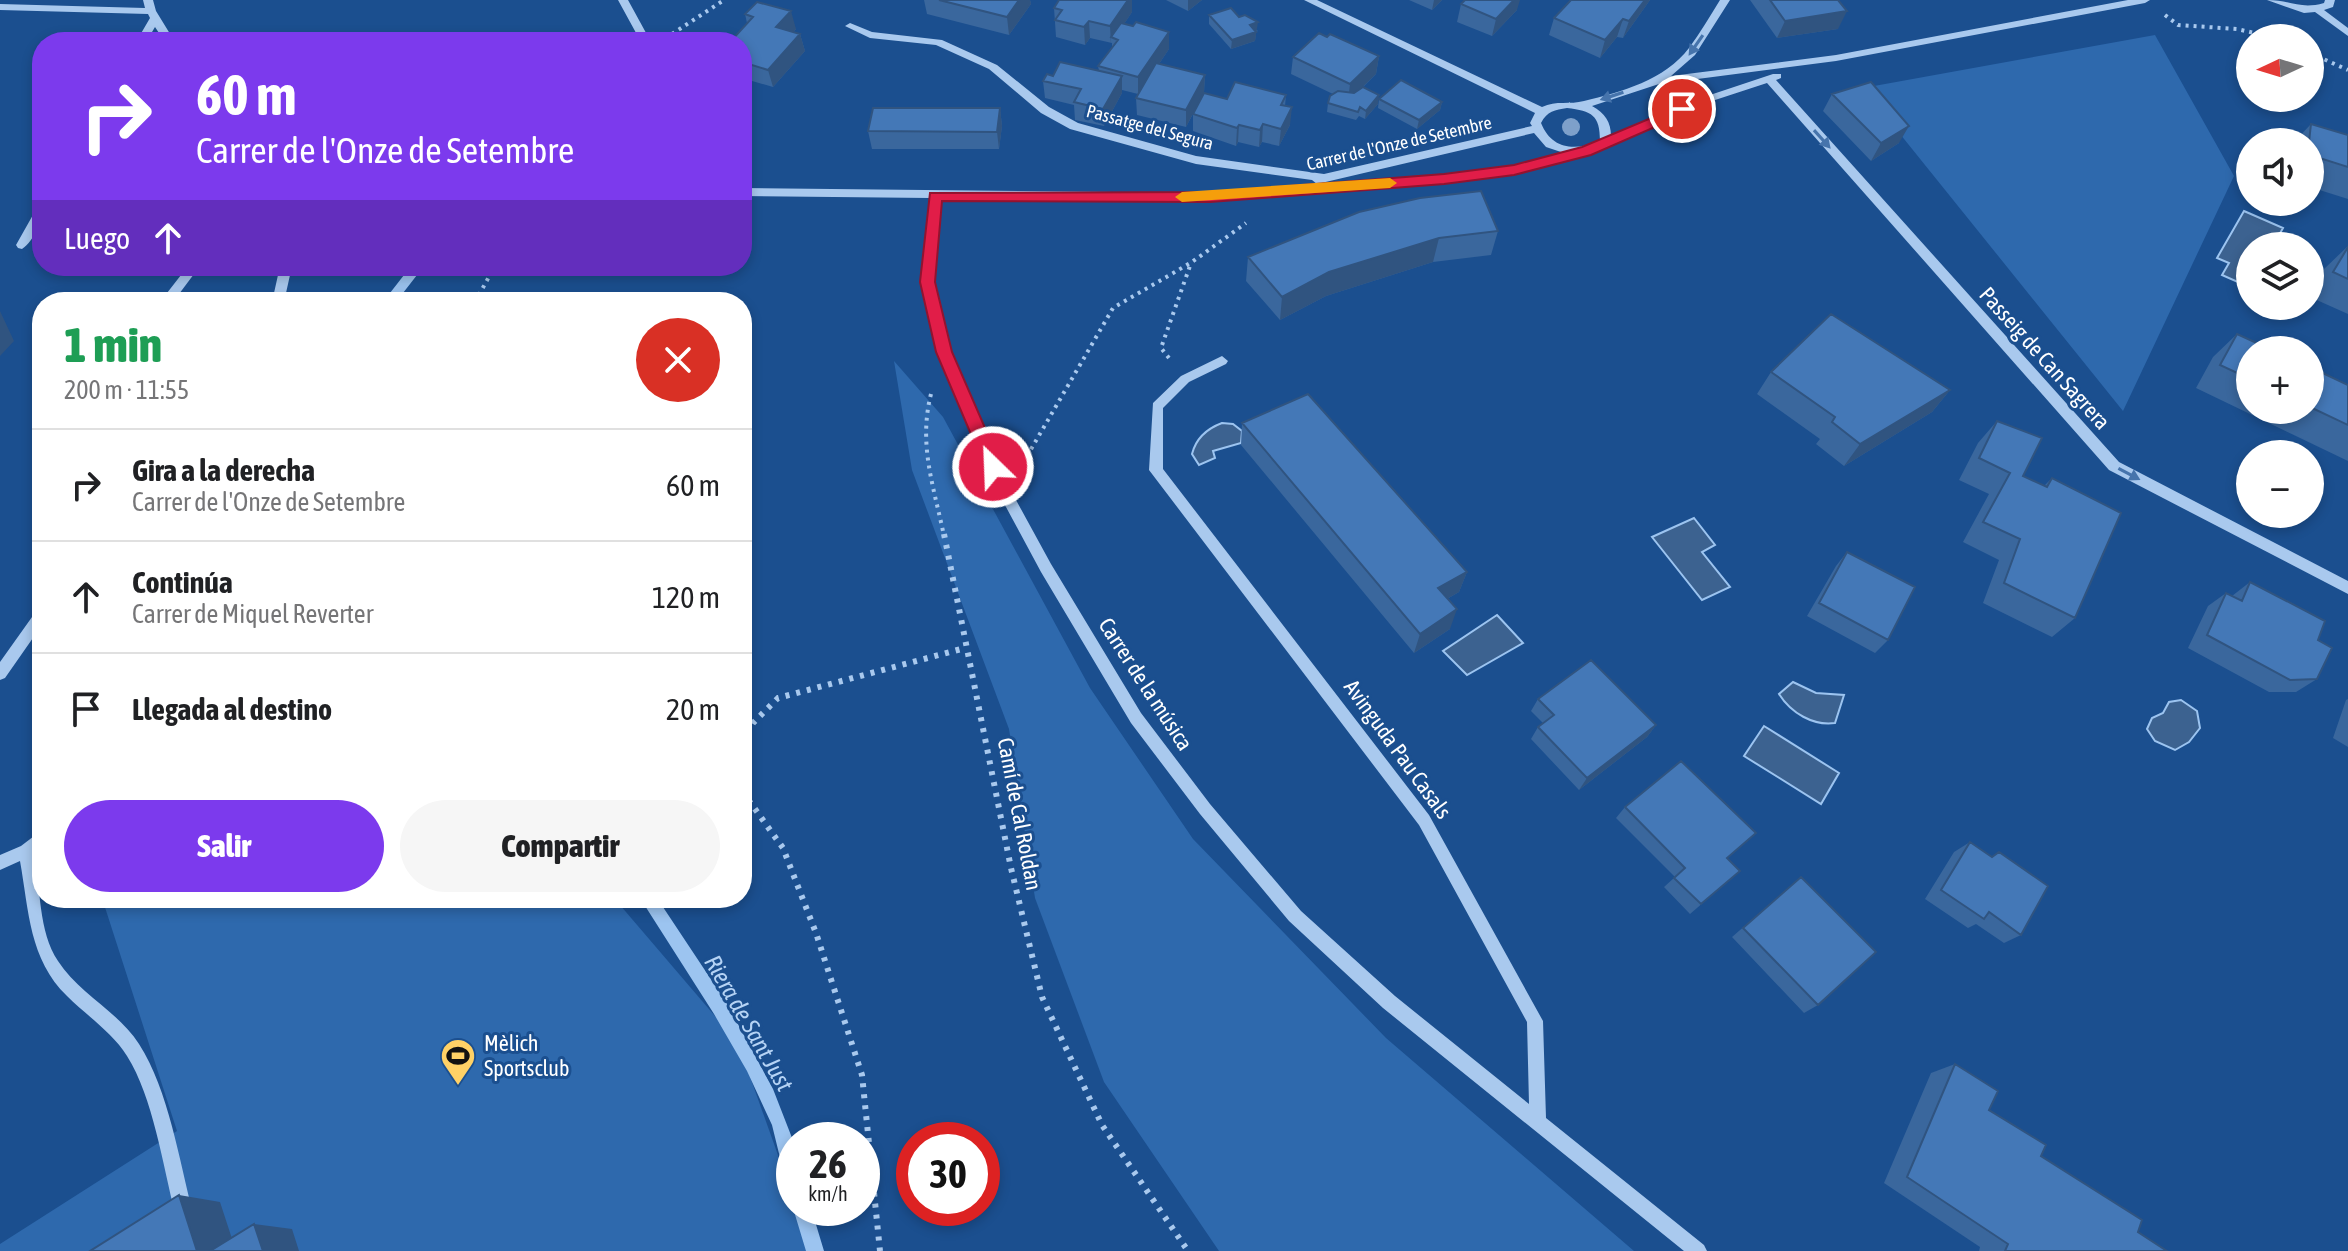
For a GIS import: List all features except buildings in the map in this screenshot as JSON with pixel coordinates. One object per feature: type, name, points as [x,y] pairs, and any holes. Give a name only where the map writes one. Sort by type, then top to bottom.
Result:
[{"type":"street","points":[[623,0],[641,32]]},
{"type":"street","points":[[1309,0],[1540,111]]},
{"type":"street","points":[[1658,81],[1691,53],[1725,0]]},
{"type":"street","points":[[1581,106],[1658,81],[1798,63],[2145,0]]},
{"type":"street","points":[[2272,0],[2293,9],[2318,10],[2329,5],[2330,0]]},
{"type":"street","points":[[0,7],[151,10]]},
{"type":"street","points":[[144,32],[151,10]]},
{"type":"street","points":[[151,10],[164,32]]},
{"type":"street","points":[[2318,10],[2348,33]]},
{"type":"street","name":"Passatge del Segura","points":[[850,26],[870,35],[938,42],[993,67],[1045,110],[1074,126],[1196,160],[1323,178]]},
{"type":"street","points":[[1605,141],[1608,131],[1604,121],[1581,106],[1566,103],[1540,111],[1535,119],[1535,129],[1545,142],[1565,151],[1586,151],[1708,99],[1770,80],[1798,63]]},
{"type":"street","name":"Passeig de Can Sagrera","points":[[1770,80],[2114,466],[2348,588]]},
{"type":"street","name":"Carrer de l'Onze de Setembre","points":[[1270,191],[1535,129]]},
{"type":"street","name":"Carrer de l'Onze de Setembre","points":[[752,192],[1210,197],[1444,179],[1514,170],[1586,151]]},
{"type":"street","name":"Carrer de la música","points":[[936,196],[928,282],[944,352],[1004,490],[1046,568],[1136,718],[1205,809],[1295,916],[1389,1002],[1538,1124]]},
{"type":"street","points":[[22,245],[32,227]]},
{"type":"street","points":[[174,292],[186,276]]},
{"type":"street","name":"Avinguda Pau Casals","points":[[1222,361],[1185,379],[1157,406],[1156,470],[1424,820],[1535,1021],[1538,1124]]},
{"type":"street","points":[[0,674],[32,628]]},
{"type":"street","points":[[0,863],[32,846]]},
{"type":"street","points":[[26,851],[32,886]]},
{"type":"street","points":[[36,908],[41,938],[50,963],[64,982],[127,1040],[141,1065],[186,1222]]},
{"type":"street","points":[[1538,1124],[1698,1251]]},
{"type":"path","points":[[677,32],[724,0]]},
{"type":"path","points":[[2178,25],[2236,29]]},
{"type":"path","points":[[2324,59],[2348,70]]},
{"type":"path","points":[[1033,448],[1113,308],[1192,262],[1259,214],[1270,191]]},
{"type":"path","points":[[1161,348],[1192,262]]},
{"type":"path","name":"Camí de Cal Roldan","points":[[944,352],[925,412],[926,472],[942,524],[1011,868],[1042,997],[1102,1125],[1188,1251]]},
{"type":"path","points":[[752,725],[778,698],[965,648]]},
{"type":"path","points":[[752,805],[783,848],[816,933],[862,1075],[880,1251]]},
{"type":"shaded area","points":[[2155,35],[2234,176],[2123,411],[1863,88]]},
{"type":"shaded area","points":[[2241,216],[2255,216],[2283,228],[2281,232],[2236,232],[2236,281],[2222,275],[2229,263],[2217,258]]},
{"type":"shaded area","points":[[894,361],[943,417],[1090,688],[1193,839],[1386,1038],[1634,1251],[1219,1251],[1104,1082],[1035,898],[1009,729],[912,470]]},
{"type":"shaded area","points":[[1222,423],[1233,424],[1242,431],[1241,443],[1213,451],[1215,458],[1199,465],[1192,454],[1196,443],[1207,431]]},
{"type":"shaded area","points":[[1694,518],[1715,545],[1702,552],[1730,587],[1702,600],[1652,537]]},
{"type":"shaded area","points":[[1497,615],[1523,643],[1467,675],[1443,651]]},
{"type":"shaded area","points":[[1793,682],[1816,693],[1844,695],[1835,723],[1811,720],[1790,707],[1779,694]]},
{"type":"shaded area","points":[[2181,700],[2197,711],[2200,728],[2189,742],[2175,750],[2155,741],[2147,729],[2152,718],[2163,713],[2169,702]]},
{"type":"shaded area","points":[[1764,726],[1839,773],[1821,804],[1744,756]]},
{"type":"shaded area","name":"Mèlich Sportsclub","points":[[105,908],[623,908],[738,1043],[776,1150],[776,1226],[803,1226],[812,1251],[0,1251],[0,1244],[177,1131]]},
{"type":"waterway","name":"Riera de Sant Just","points":[[397,292],[410,276]]},
{"type":"waterway","name":"Riera de Sant Just","points":[[655,908],[720,1008],[753,1065],[779,1122]]},
{"type":"waterway","name":"Riera de Sant Just","points":[[807,1226],[815,1251]]},
{"type":"slow traffic","points":[[1182,197],[1390,183]]},
{"type":"place","name":"Mèlich Sportsclub","points":[[458,1087]]},
{"type":"route","points":[[993,467],[944,352],[928,282],[936,196],[1210,197],[1444,179],[1514,170],[1586,151],[1682,109]]}]
